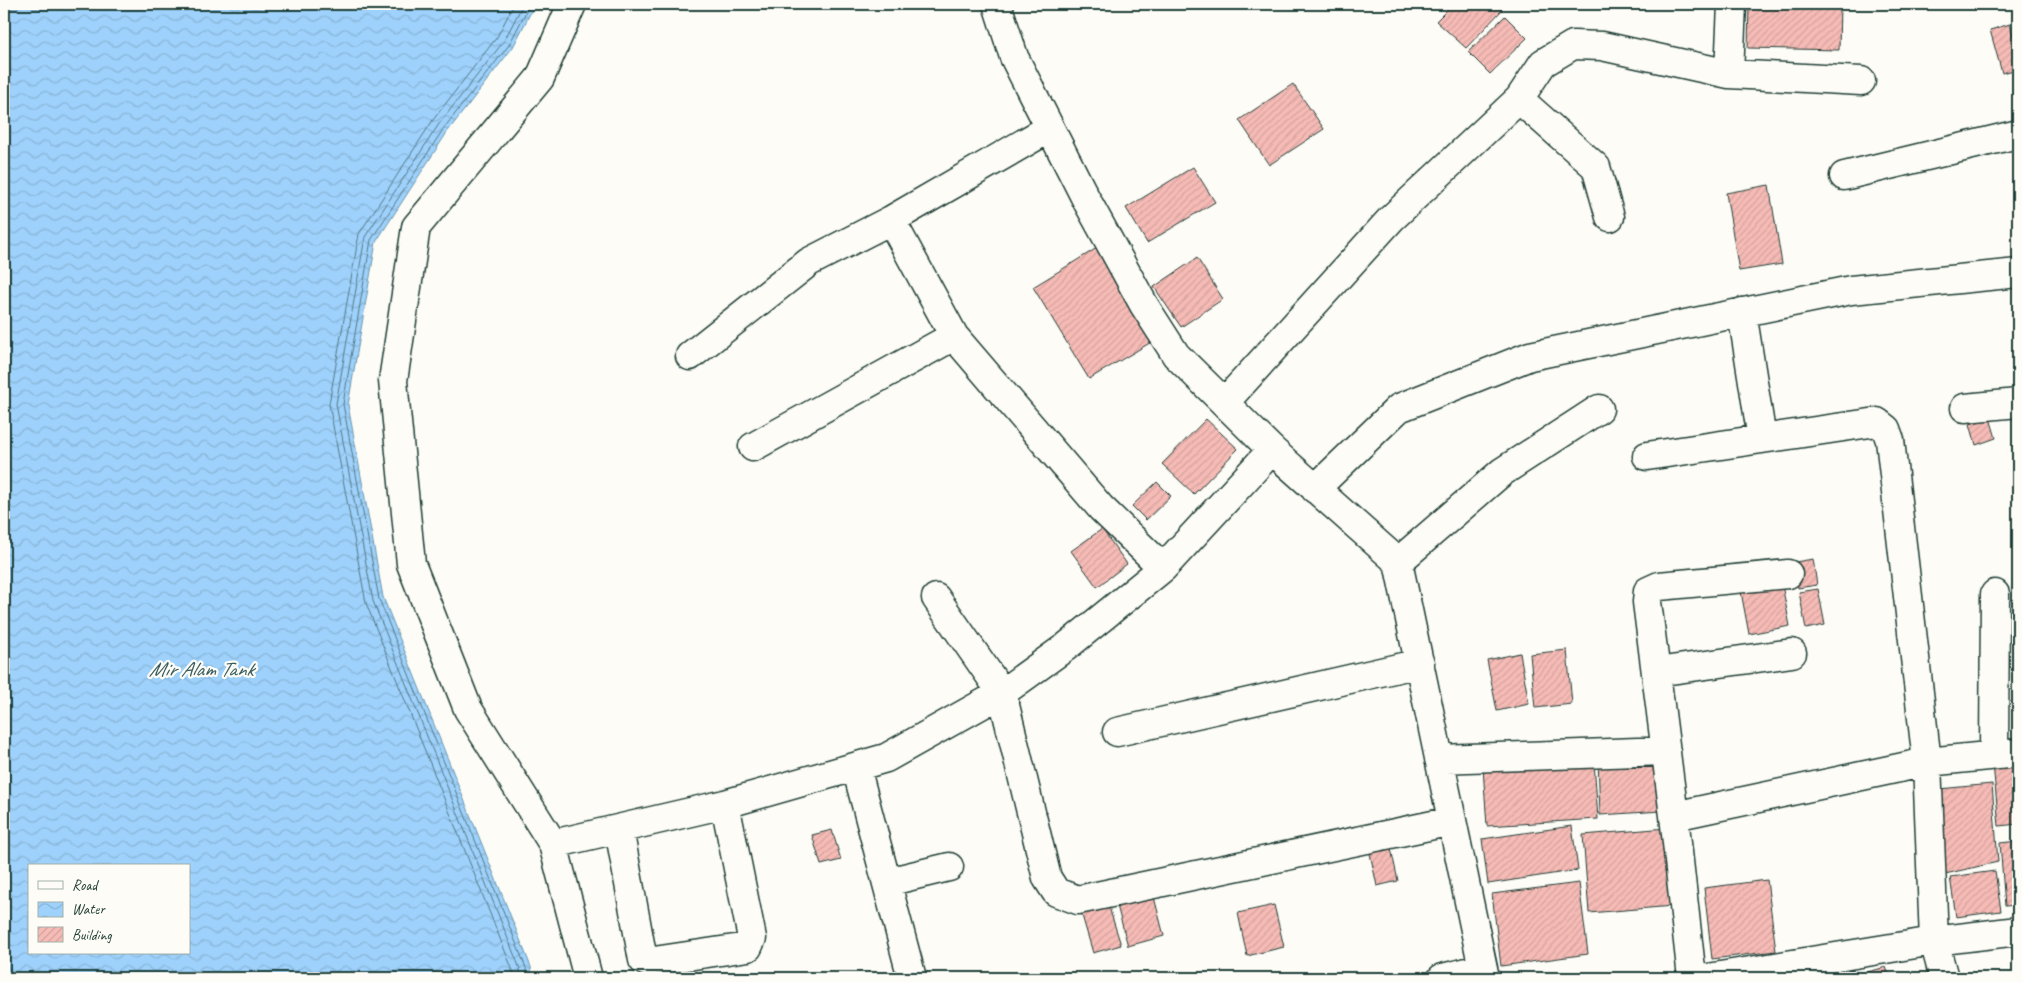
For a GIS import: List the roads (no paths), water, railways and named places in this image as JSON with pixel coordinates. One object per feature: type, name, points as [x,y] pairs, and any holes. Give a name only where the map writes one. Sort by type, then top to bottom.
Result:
[{"type":"street","points":[[572,4],[540,78],[416,227],[393,381],[411,564],[468,709],[553,844],[588,978]]},
{"type":"street","points":[[997,4],[1014,57],[1087,201],[1144,305],[1176,355],[1272,450],[1398,562],[1484,973],[1442,978]]},
{"type":"street","points":[[1729,74],[1732,4]]},
{"type":"street","points":[[1225,402],[1391,219],[1519,99],[1543,63],[1573,45],[1602,46],[1729,74],[1861,81]]},
{"type":"street","points":[[1519,99],[1596,167],[1610,217]]},
{"type":"street","points":[[690,356],[809,262],[891,220],[1050,128]]},
{"type":"street","points":[[1844,176],[2018,134]]},
{"type":"street","points":[[891,220],[954,336],[1101,508],[1164,568]]},
{"type":"street","points":[[1315,489],[1399,408],[1530,356],[1851,290],[2018,273]]},
{"type":"street","points":[[1742,312],[1762,439]]},
{"type":"street","points":[[754,447],[954,336]]},
{"type":"street","points":[[1965,408],[2018,402]]},
{"type":"street","points":[[1398,562],[1502,472],[1598,409]]},
{"type":"street","points":[[1648,456],[1877,422],[1886,429],[1890,440],[1901,524],[1927,762],[1934,941],[1944,978]]},
{"type":"street","points":[[553,844],[725,804],[886,758],[1002,693],[1067,646],[1164,568],[1272,450]]},
{"type":"street","points":[[1692,978],[1647,602],[1648,591],[1659,586],[1788,574]]},
{"type":"street","points":[[1674,816],[1927,762],[2006,754],[1995,594]]},
{"type":"street","points":[[936,598],[1002,693],[1047,878],[1056,892],[1078,900],[1452,821]]},
{"type":"street","points":[[1656,672],[1792,653]]},
{"type":"street","points":[[1117,732],[1420,663]]},
{"type":"street","points":[[1439,759],[1666,751]]},
{"type":"street","points":[[856,767],[912,978]]},
{"type":"street","points":[[619,829],[642,960],[647,962],[748,947],[752,938],[725,804]]},
{"type":"street","points":[[887,882],[949,867]]},
{"type":"street","points":[[1708,978],[1781,972],[1934,941],[2018,931]]},
{"type":"water","name":"Mir Alam Tank","points":[[4,4],[535,4],[513,47],[448,131],[376,242],[348,405],[383,597],[531,967],[532,978],[4,978]]}]
